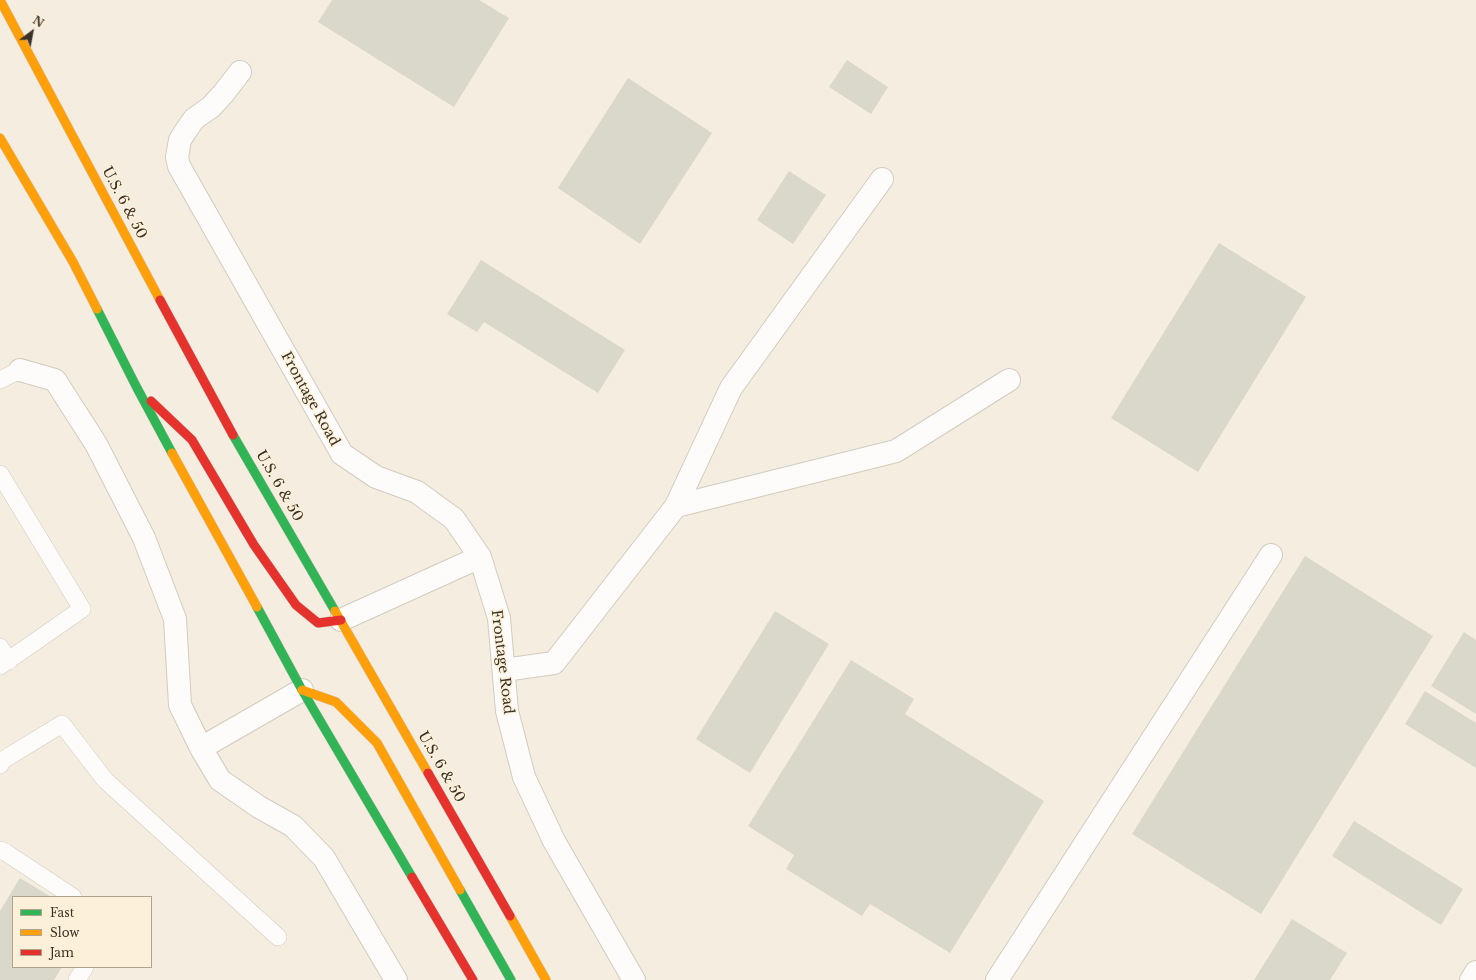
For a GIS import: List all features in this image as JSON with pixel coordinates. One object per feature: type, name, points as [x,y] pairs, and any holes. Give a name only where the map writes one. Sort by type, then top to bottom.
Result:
[{"type":"highway","name":"U.S. 6 & 50","points":[[0,0],[225,421],[341,620],[546,980]]},
{"type":"highway","points":[[0,138],[73,262],[137,388],[302,690],[473,980]]},
{"type":"highway","points":[[5,164],[32,196],[73,262]]},
{"type":"highway","points":[[137,388],[192,440],[254,545],[296,605],[318,623],[341,620]]},
{"type":"highway","points":[[302,690],[336,702],[377,743],[510,980]]},
{"type":"street","name":"Frontage Road","points":[[240,72],[223,94],[210,107],[194,119],[185,132],[180,140],[178,157],[179,166],[342,454],[376,477],[417,492],[454,519],[480,557],[499,618],[507,711],[524,777],[554,842],[634,980]]},
{"type":"street","points":[[504,670],[554,663],[676,506],[731,388],[882,179]]},
{"type":"street","points":[[20,370],[55,380],[96,444],[144,538],[175,619],[180,705],[201,748],[220,780],[259,807],[293,826],[324,858],[396,980]]},
{"type":"street","points":[[676,506],[896,451],[1009,380]]},
{"type":"street","points":[[996,980],[1270,555]]},
{"type":"street","points":[[341,620],[480,557]]},
{"type":"street","points":[[201,748],[302,690]]},
{"type":"street","points":[[1471,980],[1476,972]]},
{"type":"lane","points":[[0,380],[20,370]]},
{"type":"lane","points":[[0,474],[82,609],[3,658]]},
{"type":"lane","points":[[0,765],[3,760],[62,724],[105,780],[278,937]]},
{"type":"lane","points":[[0,850],[71,896]]},
{"type":"lane","points":[[77,980],[83,968]]},
{"type":"building","points":[[332,0],[479,0],[509,18],[454,107],[318,22]]},
{"type":"building","points":[[847,60],[888,87],[871,114],[829,87]]},
{"type":"building","points":[[628,78],[712,133],[640,244],[558,188]]},
{"type":"building","points":[[789,171],[826,195],[793,244],[757,220]]},
{"type":"building","points":[[1219,243],[1306,297],[1198,472],[1111,418]]},
{"type":"building","points":[[481,260],[625,350],[598,393],[484,322],[477,332],[447,314]]},
{"type":"building","points":[[1305,556],[1433,636],[1261,914],[1132,834]]},
{"type":"building","points":[[775,611],[829,644],[750,773],[696,739]]},
{"type":"building","points":[[1464,632],[1476,640],[1476,714],[1431,686]]},
{"type":"building","points":[[851,660],[914,699],[905,714],[1044,801],[950,953],[870,904],[862,916],[786,869],[794,855],[748,826]]},
{"type":"building","points":[[1425,691],[1476,723],[1476,768],[1405,724]]},
{"type":"building","points":[[1354,821],[1463,889],[1441,925],[1332,856]]},
{"type":"building","points":[[20,878],[49,896],[12,896],[12,968],[61,968],[54,980],[0,980],[0,911]]},
{"type":"building","points":[[1292,919],[1347,953],[1330,980],[1254,980]]},
{"type":"traffic: fast","points":[[97,309],[172,453]]},
{"type":"traffic: fast","points":[[233,435],[335,611]]},
{"type":"traffic: fast","points":[[257,607],[302,690],[412,877]]},
{"type":"traffic: fast","points":[[460,890],[511,980]]},
{"type":"traffic: slow","points":[[0,0],[160,300]]},
{"type":"traffic: slow","points":[[0,138],[73,262],[97,309]]},
{"type":"traffic: slow","points":[[172,453],[257,607]]},
{"type":"traffic: slow","points":[[335,611],[428,773]]},
{"type":"traffic: slow","points":[[302,690],[336,702],[377,743],[460,890]]},
{"type":"traffic: slow","points":[[510,916],[546,980]]},
{"type":"traffic: jam","points":[[160,300],[233,435]]},
{"type":"traffic: jam","points":[[151,401],[192,440],[254,545],[296,605],[318,623],[341,620]]},
{"type":"traffic: jam","points":[[428,773],[510,916]]},
{"type":"traffic: jam","points":[[412,877],[473,980]]}]
